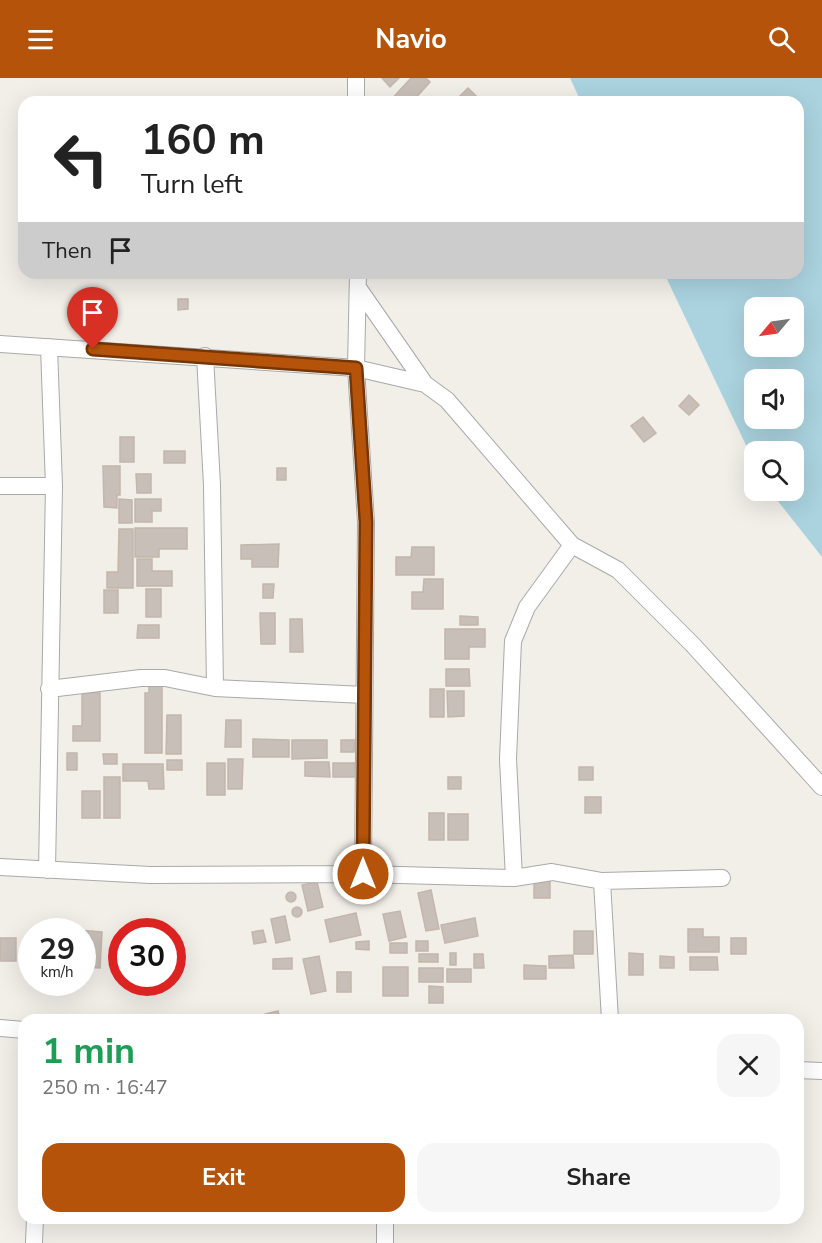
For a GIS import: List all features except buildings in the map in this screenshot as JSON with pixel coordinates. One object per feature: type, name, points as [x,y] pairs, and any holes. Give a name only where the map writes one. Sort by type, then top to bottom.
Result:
[{"type":"street","points":[[356,78],[356,96]]},
{"type":"street","points":[[359,281],[356,368],[366,522],[363,874]]},
{"type":"street","points":[[359,281],[425,384],[447,400],[572,545],[618,570],[701,654],[822,787]]},
{"type":"street","points":[[0,344],[205,356],[356,368],[425,384]]},
{"type":"street","points":[[47,870],[54,486],[49,346]]},
{"type":"street","points":[[205,356],[212,485],[215,688]]},
{"type":"street","points":[[0,486],[54,486]]},
{"type":"street","points":[[514,878],[508,759],[513,641],[527,607],[572,545]]},
{"type":"street","points":[[49,689],[141,678],[165,678],[215,688],[364,695]]},
{"type":"street","points":[[0,867],[150,875],[363,874],[514,878],[552,872],[602,881],[722,878]]},
{"type":"street","points":[[602,881],[610,1014]]},
{"type":"street","points":[[0,1029],[18,1030]]},
{"type":"street","points":[[804,1070],[822,1071]]},
{"type":"street","points":[[34,1243],[35,1224]]},
{"type":"street","points":[[385,1224],[385,1243]]},
{"type":"water","points":[[570,78],[822,78],[822,557],[778,501],[804,501],[804,441],[744,441],[667,279],[804,279],[804,96],[578,96]]},
{"type":"route","points":[[93,349],[356,368],[366,522],[363,874]]}]
